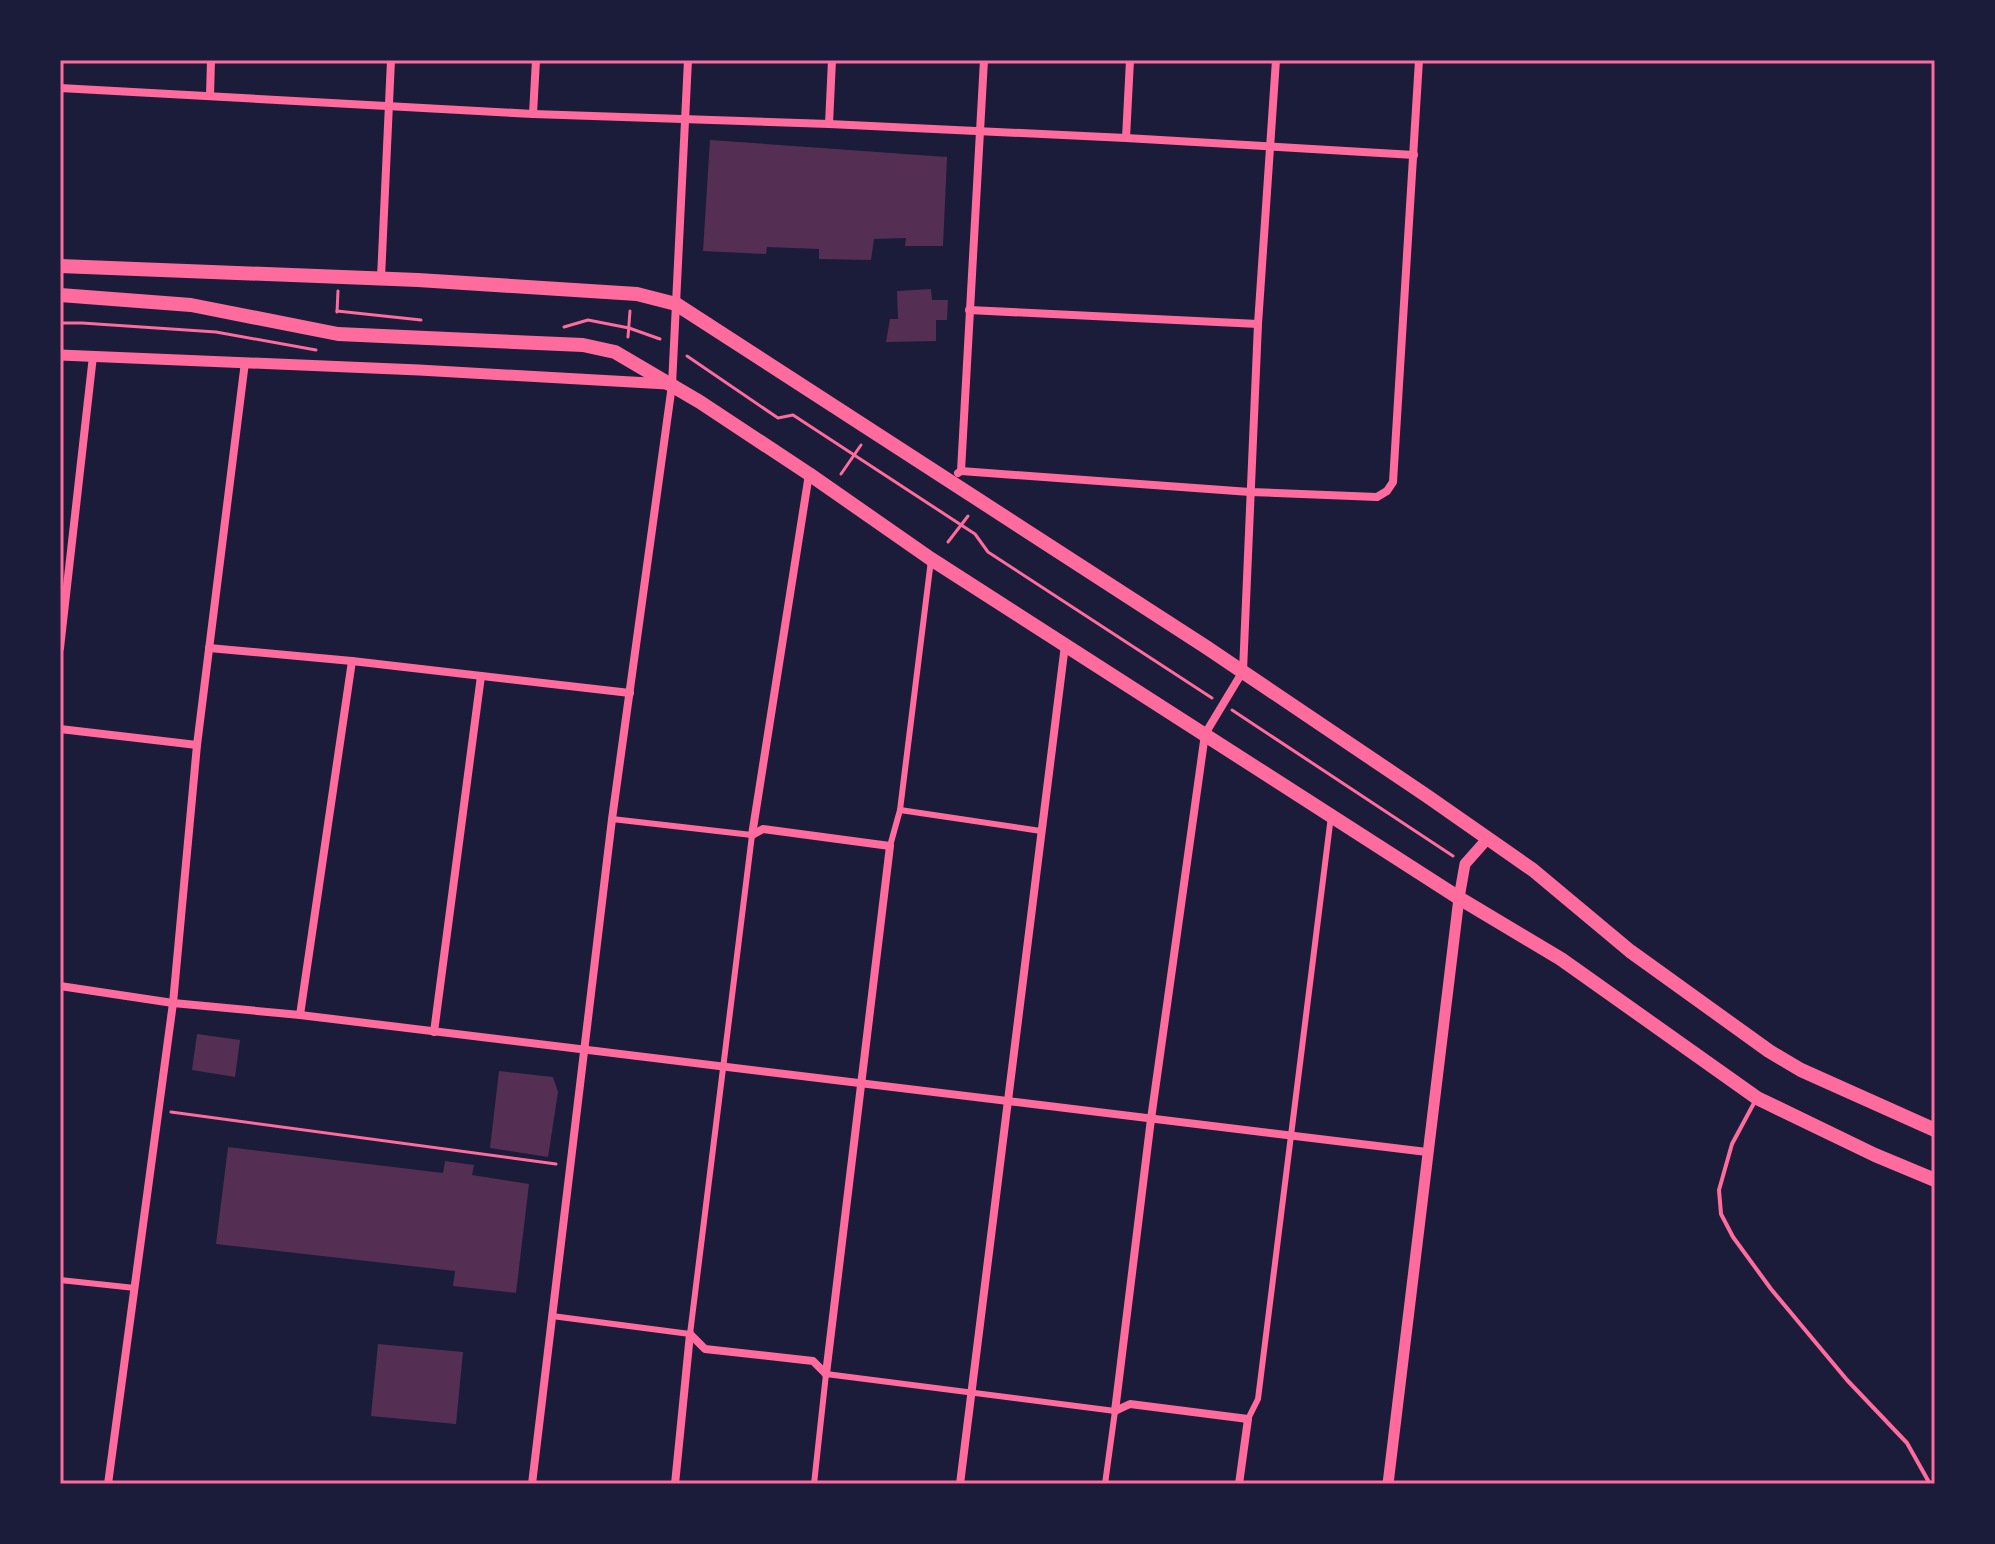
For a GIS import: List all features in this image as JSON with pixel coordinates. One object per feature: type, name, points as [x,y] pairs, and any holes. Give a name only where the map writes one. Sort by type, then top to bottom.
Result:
[{"type":"main road","points":[[60,266],[381,278],[637,294],[676,304],[1243,671],[1488,838],[1533,870],[1630,951],[1769,1051],[1801,1070],[1935,1130]]},
{"type":"main road","points":[[60,295],[191,305],[336,334],[583,345],[615,352],[672,385],[809,474],[931,559],[1331,816],[1561,959],[1757,1098],[1935,1180]]},
{"type":"street","points":[[210,96],[211,60]]},
{"type":"street","points":[[381,278],[391,60]]},
{"type":"street","points":[[533,114],[536,60]]},
{"type":"street","points":[[532,1484],[612,819],[672,385],[688,60]]},
{"type":"street","points":[[829,124],[832,60]]},
{"type":"street","points":[[950,482],[961,471],[984,60]]},
{"type":"street","points":[[1126,138],[1130,60]]},
{"type":"street","points":[[1105,1484],[1151,1119],[1205,734],[1243,671],[1258,324],[1276,60]]},
{"type":"street","points":[[961,471],[1250,492],[1377,497],[1387,491],[1393,482],[1419,60]]},
{"type":"street","points":[[60,88],[533,114],[1126,138],[1414,155]]},
{"type":"street","points":[[969,310],[1258,324]]},
{"type":"street","points":[[60,355],[419,370],[672,385]]},
{"type":"street","points":[[60,648],[93,356]]},
{"type":"street","points":[[108,1484],[160,1111],[197,745],[245,362]]},
{"type":"street","points":[[675,1484],[690,1334],[752,835],[809,474]]},
{"type":"street","points":[[814,1484],[890,846],[900,810],[931,559]]},
{"type":"street","points":[[960,1484],[1065,645]]},
{"type":"street","points":[[209,648],[630,693]]},
{"type":"street","points":[[300,1015],[352,661]]},
{"type":"street","points":[[434,1032],[481,676]]},
{"type":"street","points":[[60,729],[197,745]]},
{"type":"street","points":[[900,810],[1041,831]]},
{"type":"street","points":[[1239,1484],[1248,1419],[1258,1399],[1331,816]]},
{"type":"street","points":[[612,819],[752,835],[763,829],[890,846]]},
{"type":"street","points":[[1388,1484],[1459,898],[1465,864],[1488,838]]},
{"type":"street","points":[[60,986],[173,1003],[300,1015],[1427,1152]]},
{"type":"street","points":[[60,1280],[135,1288]]},
{"type":"street","points":[[552,1316],[690,1334],[705,1349],[813,1361],[826,1374],[1115,1411],[1130,1404],[1248,1419]]},
{"type":"lane","points":[[1757,1098],[1732,1144],[1719,1190],[1721,1214],[1733,1237],[1771,1289],[1847,1380],[1907,1443],[1930,1484]]},
{"type":"path","points":[[336,334],[338,276]]},
{"type":"path","points":[[628,337],[631,303]]},
{"type":"path","points":[[337,311],[423,321]]},
{"type":"path","points":[[559,328],[588,320],[629,328],[665,341],[778,418],[793,415],[975,534],[988,552],[1465,864]]},
{"type":"path","points":[[60,323],[216,332],[319,350]]},
{"type":"path","points":[[841,474],[861,445]]},
{"type":"path","points":[[948,542],[968,516]]},
{"type":"path","points":[[160,1111],[569,1166]]},
{"type":"building","points":[[710,140],[947,157],[943,246],[905,246],[906,238],[874,239],[871,260],[819,259],[819,249],[767,247],[766,254],[703,251]]},
{"type":"building","points":[[931,289],[932,300],[948,300],[947,320],[936,320],[936,341],[886,342],[890,319],[898,319],[897,291]]},
{"type":"building","points":[[197,1034],[240,1040],[235,1077],[192,1070]]},
{"type":"building","points":[[499,1071],[553,1077],[558,1092],[548,1157],[490,1148]]},
{"type":"building","points":[[228,1147],[443,1173],[445,1161],[474,1165],[472,1175],[529,1184],[516,1293],[453,1286],[455,1271],[216,1244]]},
{"type":"building","points":[[378,1344],[463,1352],[456,1424],[371,1416]]}]
